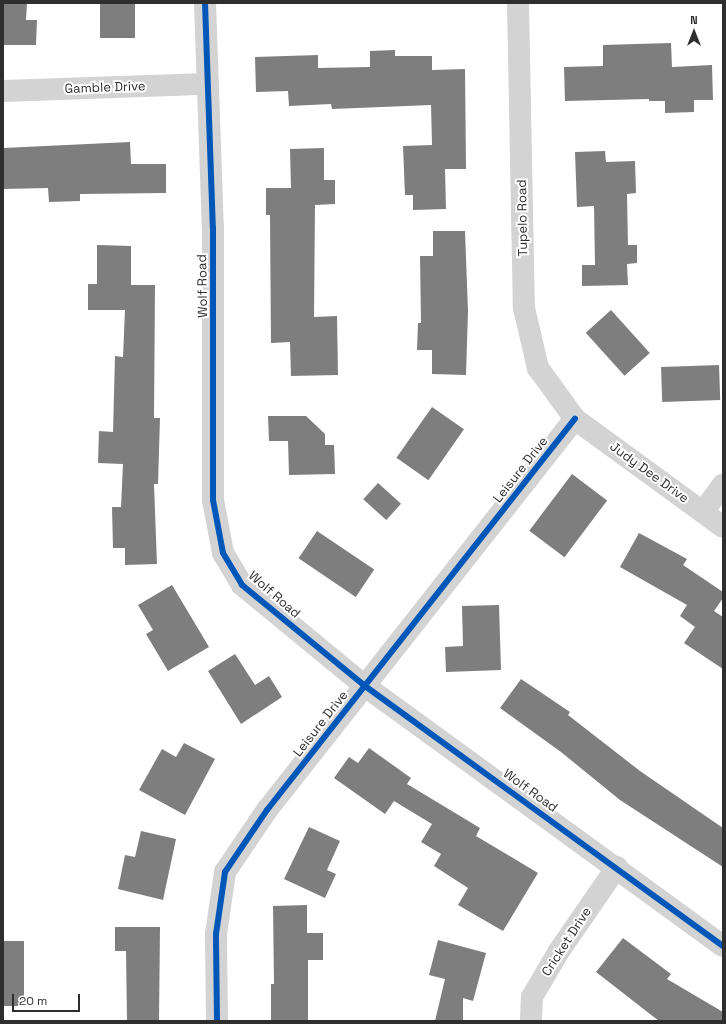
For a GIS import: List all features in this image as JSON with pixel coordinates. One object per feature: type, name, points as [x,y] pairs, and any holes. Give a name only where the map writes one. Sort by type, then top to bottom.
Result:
[{"type":"street","name":"Wolf Road","points":[[205,3],[214,320],[213,500],[223,553],[242,585],[365,686],[617,867],[723,946]]},
{"type":"street","name":"Tupelo Road","points":[[518,3],[524,308],[538,368],[575,419]]},
{"type":"street","name":"Gamble Drive","points":[[3,91],[207,84]]},
{"type":"street","name":"Judy Dee Drive","points":[[575,419],[723,528]]},
{"type":"street","name":"Leisure Drive","points":[[216,1021],[216,934],[225,872],[268,810],[575,419]]},
{"type":"street","points":[[702,512],[723,484]]},
{"type":"street","name":"Cricket Drive","points":[[530,1021],[532,997],[559,951],[617,867]]},
{"type":"building","points":[[3,3],[27,3],[26,20],[37,20],[36,45],[3,45]]},
{"type":"building","points":[[100,3],[135,3],[135,38],[100,38]]},
{"type":"building","points":[[671,43],[672,67],[712,65],[713,100],[694,100],[694,112],[665,113],[665,101],[649,101],[649,99],[565,101],[564,67],[603,66],[603,45]]},
{"type":"building","points":[[395,50],[395,56],[432,56],[432,70],[465,69],[466,169],[445,169],[446,209],[413,210],[413,195],[405,195],[403,146],[432,145],[431,105],[332,109],[331,104],[289,106],[288,91],[256,92],[255,57],[318,55],[318,68],[370,67],[370,51]]},
{"type":"building","points":[[130,142],[131,164],[166,164],[166,193],[80,194],[80,201],[49,202],[48,188],[3,189],[3,148]]},
{"type":"building","points":[[324,148],[324,180],[335,180],[335,204],[315,205],[314,317],[337,316],[338,375],[291,376],[290,342],[271,343],[270,215],[266,215],[266,188],[291,188],[290,149]]},
{"type":"building","points":[[605,151],[606,162],[635,161],[636,193],[627,194],[628,245],[637,245],[637,263],[627,264],[628,285],[582,286],[582,265],[595,265],[594,206],[577,207],[575,152]]},
{"type":"building","points":[[433,231],[465,231],[468,311],[466,375],[432,374],[432,350],[417,350],[418,323],[421,323],[420,256],[433,256]]},
{"type":"building","points":[[97,245],[131,246],[131,285],[155,285],[154,418],[160,418],[158,484],[154,484],[157,564],[125,565],[125,548],[113,548],[112,507],[121,507],[123,464],[98,463],[99,431],[113,432],[115,356],[123,357],[125,310],[88,310],[88,284],[97,284]]},
{"type":"building","points":[[611,310],[650,353],[625,376],[586,333]]},
{"type":"building","points":[[719,365],[720,400],[662,402],[661,367]]},
{"type":"building","points":[[432,407],[464,429],[428,480],[396,458]]},
{"type":"building","points":[[268,416],[306,416],[325,434],[325,445],[334,445],[335,474],[289,475],[288,441],[269,441]]},
{"type":"building","points":[[572,474],[607,500],[564,557],[529,531]]},
{"type":"building","points":[[378,483],[401,504],[386,520],[363,499]]},
{"type":"building","points":[[317,531],[374,570],[356,597],[299,558]]},
{"type":"building","points":[[639,533],[687,559],[683,565],[723,592],[723,598],[714,611],[723,617],[723,669],[684,643],[695,627],[680,616],[687,605],[620,567]]},
{"type":"building","points":[[172,585],[209,647],[168,671],[146,634],[153,630],[138,605]]},
{"type":"building","points":[[499,605],[501,670],[446,672],[445,647],[463,646],[462,606]]},
{"type":"building","points":[[235,654],[255,685],[269,676],[282,697],[241,724],[208,671]]},
{"type":"building","points":[[521,679],[570,712],[568,715],[640,771],[723,828],[723,867],[620,800],[561,752],[500,708]]},
{"type":"building","points":[[184,743],[215,759],[185,815],[139,790],[162,749],[176,757]]},
{"type":"building","points":[[369,748],[411,778],[407,784],[480,828],[476,836],[538,873],[503,931],[458,905],[468,888],[434,866],[441,854],[421,842],[432,824],[394,801],[385,814],[334,778],[349,757],[358,763]]},
{"type":"building","points":[[309,827],[340,841],[327,870],[336,874],[325,898],[284,879]]},
{"type":"building","points":[[141,831],[176,839],[163,900],[118,889],[125,855],[135,857]]},
{"type":"building","points":[[307,905],[307,933],[323,933],[323,960],[308,960],[308,1021],[271,1021],[271,984],[274,984],[273,906]]},
{"type":"building","points":[[115,927],[160,927],[159,1021],[127,1021],[126,951],[115,951]]},
{"type":"building","points":[[623,938],[671,974],[667,979],[723,1012],[723,1021],[659,1021],[596,972]]},
{"type":"building","points":[[438,940],[486,953],[473,1001],[463,998],[463,1021],[435,1021],[445,979],[429,975]]},
{"type":"building","points":[[3,941],[24,941],[24,1006],[3,1006]]},
{"type":"cycle path","points":[[205,3],[213,228],[213,500],[223,553],[242,585],[365,686],[723,946]]},
{"type":"cycle path","points":[[217,1021],[216,934],[225,872],[267,810],[575,419]]}]
